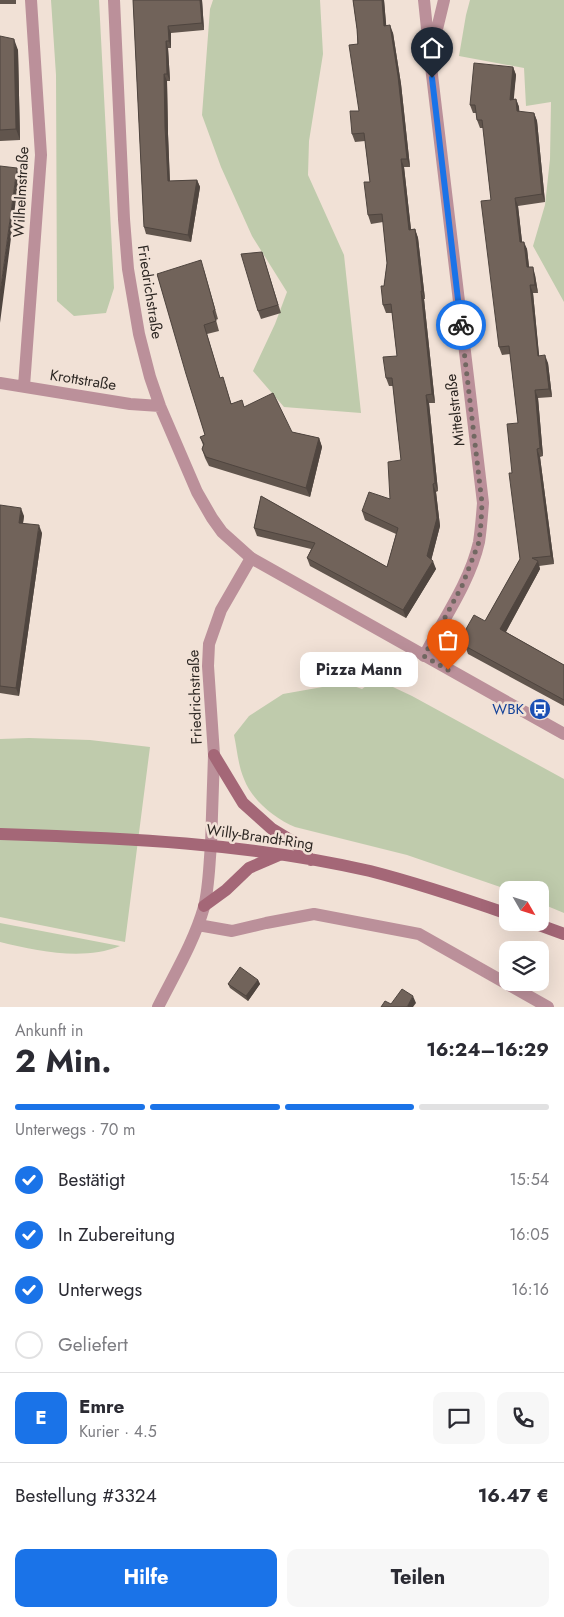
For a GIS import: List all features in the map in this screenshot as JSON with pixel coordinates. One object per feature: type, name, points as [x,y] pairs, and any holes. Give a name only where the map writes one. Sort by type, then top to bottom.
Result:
[{"type":"main road","points":[[214,756],[243,803],[272,829],[295,842],[311,860]]},
{"type":"main road","name":"Willy-Brandt-Ring","points":[[0,834],[128,838],[211,845],[280,855],[369,871],[434,889],[499,911]]},
{"type":"main road","points":[[204,906],[226,890],[249,868],[280,855]]},
{"type":"main road","points":[[549,929],[564,934]]},
{"type":"street","name":"Wilhelmstraße","points":[[24,386],[41,155],[31,0]]},
{"type":"street","name":"Friedrichstraße","points":[[114,0],[124,219],[128,269],[139,334],[160,406],[197,492],[212,518],[222,532],[251,558],[564,734]]},
{"type":"street","name":"Mittelstraße","points":[[424,0],[482,503],[479,542],[474,559],[462,586],[424,656]]},
{"type":"street","name":"Mittelstraße","points":[[430,58],[444,0]]},
{"type":"street","name":"Krottstraße","points":[[0,383],[130,404],[160,406]]},
{"type":"street","name":"Friedrichstraße","points":[[158,1007],[198,925],[204,906],[211,845],[214,756],[208,666],[209,644],[221,610],[251,558]]},
{"type":"street","points":[[198,925],[232,932],[266,923],[314,914],[419,934],[548,1007]]},
{"type":"green space","points":[[51,0],[99,0],[114,288],[106,313],[74,316],[57,301],[56,75]]},
{"type":"green space","points":[[213,0],[320,0],[323,54],[309,141],[308,175],[344,255],[361,413],[284,407],[253,371],[275,324],[287,292],[252,236],[221,167],[202,115],[210,9]]},
{"type":"green space","points":[[470,0],[564,0],[564,302],[533,246],[545,205],[550,159],[551,102],[526,106],[524,68],[459,56]]},
{"type":"green space","points":[[376,679],[412,696],[564,779],[564,913],[549,907],[549,881],[499,881],[499,887],[407,855],[295,827],[279,819],[258,801],[252,794],[242,774],[234,735],[249,716],[283,694],[345,683],[362,689]]},
{"type":"green space","points":[[0,739],[90,740],[150,747],[125,942],[0,917]]},
{"type":"green space","points":[[0,923],[120,946],[106,951],[76,954],[30,949],[0,942]]},
{"type":"building","points":[[133,0],[200,0],[202,23],[168,26],[169,41],[166,41],[167,74],[164,74],[168,181],[197,180],[188,235],[144,227]]},
{"type":"building","points":[[353,0],[382,0],[384,26],[390,25],[398,76],[407,159],[401,159],[409,230],[415,229],[432,394],[426,395],[437,518],[427,556],[433,561],[403,610],[307,558],[315,543],[254,528],[261,496],[387,567],[398,528],[362,511],[369,492],[390,499],[388,462],[401,460],[392,378],[386,378],[383,357],[397,356],[391,304],[383,305],[381,286],[384,286],[387,263],[382,214],[368,215],[364,182],[370,182],[364,133],[352,134],[350,111],[359,111],[349,45],[358,44]]},
{"type":"building","points":[[0,36],[14,39],[16,129],[0,130]]},
{"type":"building","points":[[474,63],[513,67],[510,100],[516,99],[517,111],[534,113],[542,194],[515,198],[520,242],[524,242],[527,267],[533,267],[535,285],[530,285],[538,356],[545,355],[549,389],[535,390],[540,448],[537,449],[551,556],[532,558],[538,561],[500,629],[564,665],[564,700],[465,646],[462,636],[474,615],[485,621],[520,559],[509,473],[512,473],[507,424],[518,423],[509,346],[499,347],[481,201],[491,200],[482,120],[477,120],[475,105],[470,105]]},
{"type":"building","points":[[0,166],[17,168],[0,294]]},
{"type":"building","points":[[262,252],[278,305],[258,311],[241,254]]},
{"type":"building","points":[[201,260],[215,310],[213,311],[216,321],[204,325],[220,378],[223,377],[231,404],[242,400],[244,407],[273,393],[292,432],[319,438],[306,488],[206,457],[202,449],[204,444],[200,437],[205,435],[157,274]]},
{"type":"building","points":[[0,505],[21,508],[19,523],[39,525],[16,688],[0,686]]},
{"type":"building","points":[[240,967],[258,980],[246,996],[228,984]]},
{"type":"building","points":[[402,989],[413,996],[407,1007],[381,1007],[385,1001],[391,1004]]},
{"type":"way so far","points":[[448,670],[424,656],[462,586],[474,559],[479,542],[482,503],[461,325]]},
{"type":"place","name":"Pizza Mann","points":[[448,670]]},
{"type":"place","name":"WBK","points":[[540,709]]},
{"type":"route","points":[[432,78],[461,325]]}]
